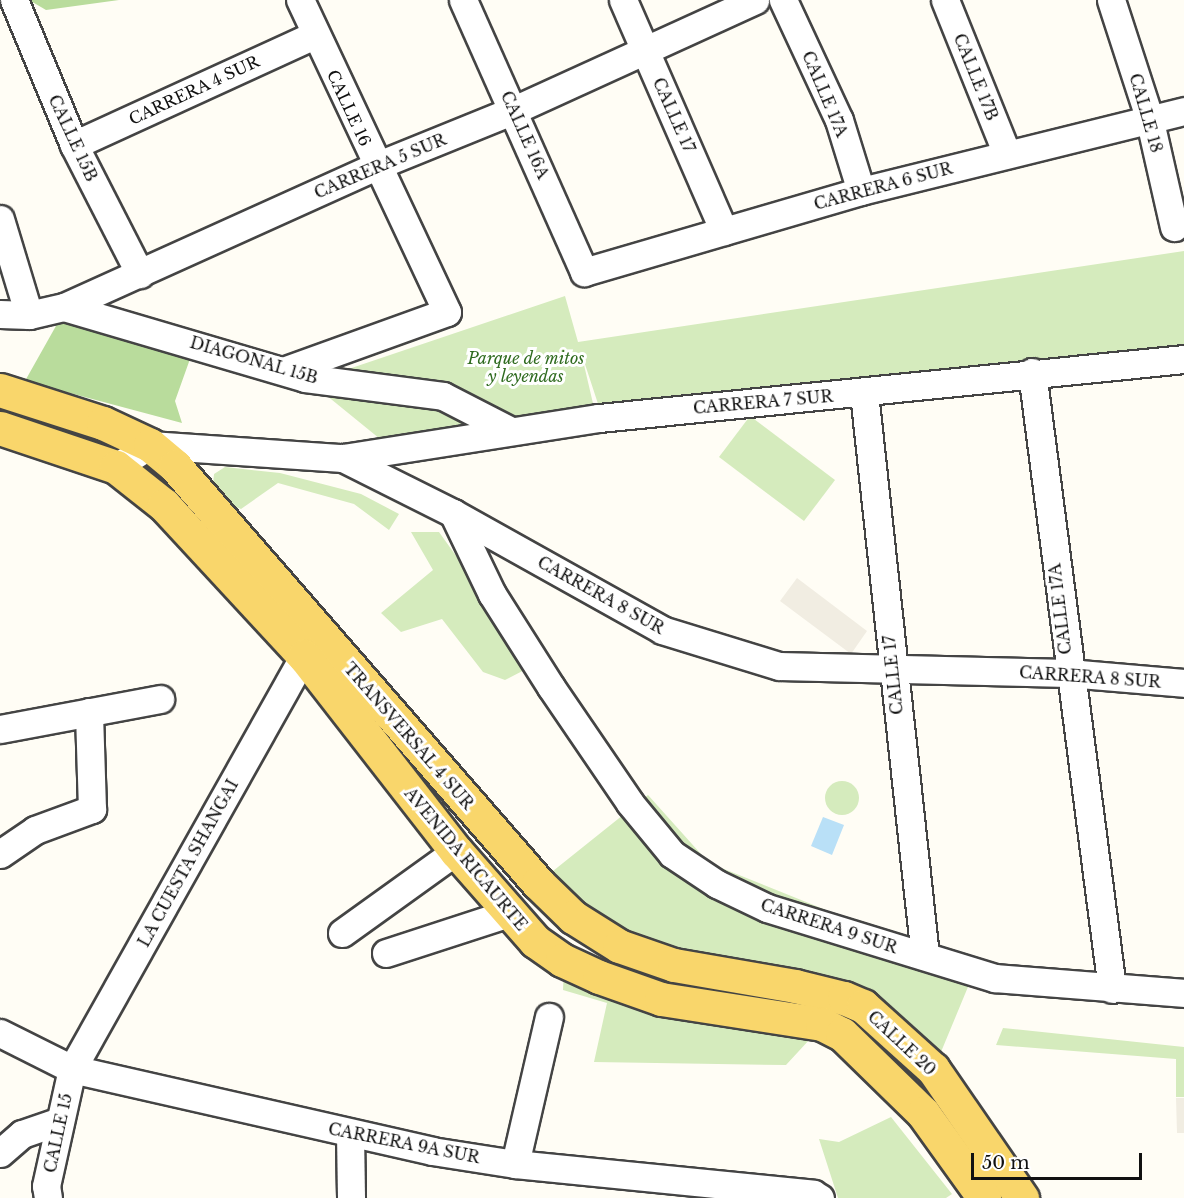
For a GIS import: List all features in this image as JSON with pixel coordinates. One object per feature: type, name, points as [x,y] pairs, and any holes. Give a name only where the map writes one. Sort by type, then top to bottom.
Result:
[{"type":"main road","name":"TRANSVERSAL 4 SUR","points":[[0,390],[103,423],[150,445],[175,466],[538,883],[573,917],[619,946],[674,965],[795,986],[862,1006]]},
{"type":"main road","name":"AVENIDA RICAURTE","points":[[0,428],[116,466],[164,505],[304,656],[456,852],[535,941],[562,960],[599,977],[662,999],[822,1024],[842,1034],[923,1113],[984,1198]]},
{"type":"main road","name":"CALLE 20","points":[[862,1006],[933,1069],[1022,1198]]},
{"type":"street","name":"CALLE 15B","points":[[14,0],[74,145],[140,274]]},
{"type":"street","name":"CALLE 16","points":[[286,370],[447,312],[376,166],[300,0]]},
{"type":"street","name":"CALLE 16A","points":[[463,0],[514,110],[584,272]]},
{"type":"street","name":"CALLE 17","points":[[623,0],[724,231]]},
{"type":"street","name":"CARRERA 5 SUR","points":[[0,314],[29,315],[64,307],[376,166],[514,110],[755,0]]},
{"type":"street","name":"CALLE 17A","points":[[783,0],[839,120],[861,191]]},
{"type":"street","name":"CALLE 17B","points":[[945,0],[1007,154]]},
{"type":"street","name":"CALLE 18","points":[[1111,0],[1149,117],[1173,227]]},
{"type":"street","name":"CARRERA 4 SUR","points":[[74,145],[315,35]]},
{"type":"street","name":"CARRERA 6 SUR","points":[[584,272],[861,191],[1149,117],[1184,111]]},
{"type":"street","points":[[0,219],[29,315]]},
{"type":"street","name":"DIAGONAL 15B","points":[[64,307],[286,370],[305,378],[443,396],[511,431]]},
{"type":"street","name":"CARRERA 7 SUR","points":[[343,458],[599,418],[864,393],[1032,372],[1184,359]]},
{"type":"street","name":"CALLE 17A","points":[[1032,372],[1068,673],[1112,989]]},
{"type":"street","name":"CALLE 17","points":[[864,393],[925,956]]},
{"type":"street","points":[[116,466],[150,445]]},
{"type":"street","name":"CARRERA 8 SUR","points":[[150,445],[343,458],[453,513],[662,630],[690,641],[779,666],[1068,673],[1184,683]]},
{"type":"street","name":"CARRERA 9 SUR","points":[[453,513],[492,594],[551,687],[630,803],[672,854],[717,884],[767,908],[1013,982],[1184,993]]},
{"type":"street","name":"LA CUESTA SHANGAI","points":[[72,1069],[304,656]]},
{"type":"street","points":[[0,729],[160,699]]},
{"type":"street","points":[[0,854],[35,830],[89,811],[93,806],[89,712]]},
{"type":"street","points":[[342,933],[456,852]]},
{"type":"street","points":[[386,953],[509,913]]},
{"type":"street","points":[[515,1164],[549,1017]]},
{"type":"street","name":"CARRERA 9A SUR","points":[[0,1033],[72,1069],[350,1133],[515,1164],[662,1176],[813,1194],[820,1198]]},
{"type":"street","name":"CALLE 15","points":[[48,1198],[46,1186],[72,1069]]},
{"type":"street","points":[[0,1153],[22,1134],[60,1120]]},
{"type":"street","points":[[350,1133],[351,1198]]},
{"type":"green space","points":[[29,0],[119,0],[46,10]]},
{"type":"green space","name":"Parque de mitos y leyendas","points":[[1184,251],[1184,348],[601,413],[581,352],[595,412],[385,443],[310,382],[565,296],[578,342]]},
{"type":"green space","points":[[61,317],[190,359],[175,401],[182,423],[25,381]]},
{"type":"green space","points":[[750,416],[835,480],[804,521],[719,457]]},
{"type":"green space","points":[[225,467],[280,473],[361,494],[399,514],[389,530],[354,504],[278,483],[241,509],[228,504],[213,485],[214,474]]},
{"type":"green space","points":[[411,532],[439,532],[534,665],[505,680],[483,672],[442,619],[401,632],[381,613],[433,570]]},
{"type":"green space","points":[[842,781],[854,786],[859,798],[854,810],[842,815],[830,810],[825,798],[830,786]]},
{"type":"green space","points":[[648,795],[709,863],[975,970],[936,1064],[863,1006],[619,946],[538,883]]},
{"type":"green space","points":[[564,968],[840,1035],[900,1087],[810,1039],[786,1065],[594,1062],[607,1003],[563,990]]},
{"type":"green space","points":[[1003,1028],[1184,1047],[1184,1097],[1176,1097],[1176,1059],[996,1045]]},
{"type":"green space","points":[[891,1117],[952,1194],[946,1198],[838,1198],[819,1139],[839,1142]]},
{"type":"shaded area","points":[[797,578],[867,631],[851,654],[780,601]]},
{"type":"shaded area","points":[[1176,1098],[1184,1098],[1184,1133],[1177,1133]]},
{"type":"water","points":[[823,817],[844,825],[832,855],[811,846]]}]
